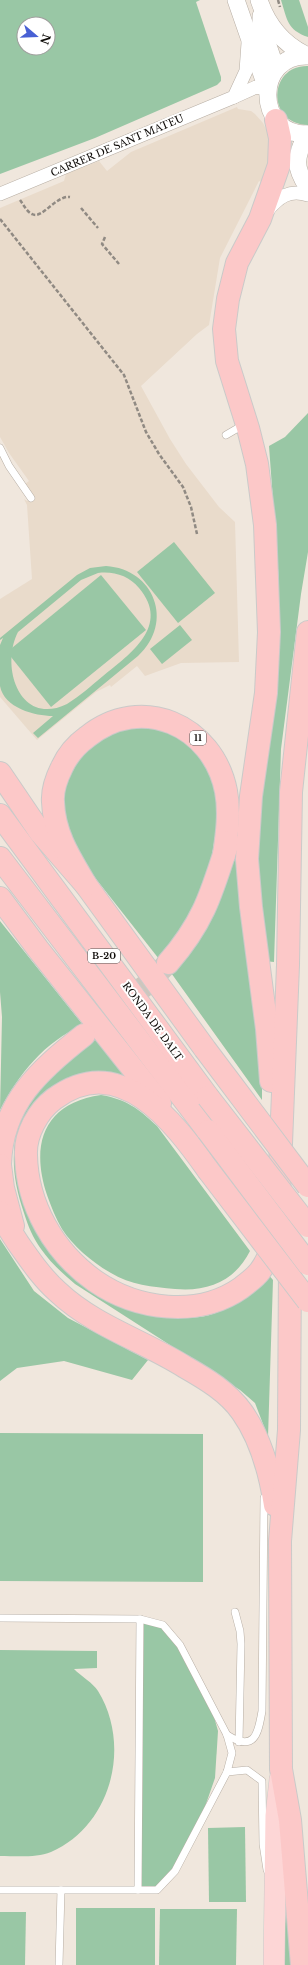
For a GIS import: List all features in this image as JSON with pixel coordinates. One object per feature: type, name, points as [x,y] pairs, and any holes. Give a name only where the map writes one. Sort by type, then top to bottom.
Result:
[{"type":"highway","points":[[240,1288],[262,1251],[267,1229],[269,1207],[272,1100],[271,1064],[250,907],[247,859],[251,796],[266,693],[269,632],[265,525],[257,464],[248,428],[227,361],[224,328],[228,299],[237,263],[260,219],[279,165],[280,138],[276,120]]},
{"type":"highway","points":[[168,963],[188,939],[207,907],[238,805],[250,744],[263,646],[268,574]]},
{"type":"highway","points":[[184,1136],[150,1102],[123,1087],[96,1083],[70,1090],[48,1104],[40,1114],[30,1132],[26,1148],[26,1163],[34,1201],[44,1224],[65,1254],[96,1281],[117,1292],[143,1302],[183,1307],[216,1301],[225,1298],[240,1288],[260,1272],[272,1248],[276,1236],[279,1197],[288,965],[291,792],[308,632]]},
{"type":"highway","name":"11","points":[[86,885],[58,836],[54,820],[53,800],[56,778],[73,748],[97,728],[111,721],[124,718],[140,716],[159,719],[181,727],[200,739],[212,755],[222,778],[227,803],[224,855]]},
{"type":"highway","points":[[0,772],[40,832],[86,885],[205,1049],[308,1186]]},
{"type":"highway","name":"RONDA DE DALT","points":[[0,815],[208,1097],[308,1226]]},
{"type":"highway","name":"B-20","points":[[0,858],[308,1264]]},
{"type":"highway","points":[[0,898],[38,949],[151,1089],[208,1170],[308,1301]]},
{"type":"highway","points":[[288,965],[292,1092],[289,1430],[280,1541],[281,1769],[290,1820],[302,1965]]},
{"type":"highway","points":[[18,1242],[5,1201],[0,1164],[5,1128],[19,1098],[46,1066],[84,1034]]},
{"type":"highway","points":[[0,1212],[4,1224],[46,1281],[68,1301],[99,1321],[172,1358],[208,1380],[241,1410],[251,1426],[271,1479],[280,1541]]},
{"type":"main road","points":[[274,1965],[276,1816],[281,1769]]},
{"type":"street","points":[[236,0],[267,89],[269,106],[276,120],[290,130],[307,134],[298,152],[297,166],[299,175],[308,188]]},
{"type":"street","points":[[260,3],[276,34],[289,46],[307,56]]},
{"type":"street","points":[[260,3],[261,25],[276,70]]},
{"type":"street","points":[[234,97],[246,71],[248,35]]},
{"type":"street","points":[[267,89],[269,81],[276,70],[287,60],[307,56]]},
{"type":"street","name":"CARRER DE SANT MATEU","points":[[0,194],[256,87],[267,89]]},
{"type":"street","points":[[260,219],[283,194],[299,193],[308,195]]},
{"type":"lane","points":[[226,435],[238,428]]},
{"type":"lane","points":[[0,448],[9,466],[31,498]]},
{"type":"lane","points":[[227,1736],[239,1742],[248,1742],[253,1738],[262,1711],[264,1503],[261,1450]]},
{"type":"lane","points":[[236,1612],[241,1644],[239,1742]]},
{"type":"lane","points":[[0,1618],[140,1619],[163,1625],[180,1645],[227,1736],[232,1753],[227,1772],[175,1871],[157,1890],[0,1890]]},
{"type":"lane","points":[[138,1890],[140,1619]]},
{"type":"lane","points":[[227,1772],[247,1770],[262,1781],[264,1855],[275,1900]]},
{"type":"lane","points":[[60,1965],[61,1890]]},
{"type":"path","points":[[19,200],[31,214],[35,216],[40,214],[60,198],[65,196],[70,197]]},
{"type":"path","points":[[81,208],[98,228]]},
{"type":"path","points":[[0,219],[124,376],[146,432],[159,454],[183,488],[191,506],[197,534]]},
{"type":"path","points":[[105,238],[102,244],[119,264]]},
{"type":"shaded area","points":[[237,107],[238,109],[251,111],[255,114],[263,123],[268,133],[271,155],[264,183],[259,181],[220,258],[209,325],[197,334],[141,386],[170,439],[186,464],[219,507],[235,522],[239,662],[181,663],[145,676],[137,666],[111,687],[110,685],[96,692],[37,740],[0,697],[0,599],[32,579],[27,505],[24,499],[27,501],[34,496],[25,484],[29,481],[9,453],[0,437],[0,208],[64,181],[66,174],[99,161],[107,171],[131,152]]},
{"type":"green space","points":[[0,0],[200,0],[196,2],[221,77],[221,81],[217,85],[95,138],[0,174]]},
{"type":"green space","points":[[281,0],[299,0],[308,27],[308,37],[296,31],[289,23]]},
{"type":"green space","points":[[308,66],[308,125],[294,122],[285,115],[279,106],[277,95],[279,84],[285,75],[295,68]]},
{"type":"green space","points":[[308,413],[308,552],[301,594],[281,749],[274,962],[264,961],[254,873],[277,639],[279,582],[269,446],[285,437]]},
{"type":"green space","points":[[174,542],[215,593],[178,623],[137,572]]},
{"type":"green space","points":[[106,566],[123,569],[136,577],[147,587],[154,599],[157,613],[155,628],[149,642],[138,656],[38,738],[33,733],[53,716],[29,712],[7,700],[0,686],[0,645],[3,638],[0,640],[0,638],[77,575],[90,568]],"holes":[[[98,573],[121,575],[131,580],[139,588],[148,602],[151,615],[149,627],[143,638],[135,649],[125,658],[77,698],[67,704],[51,709],[37,707],[26,701],[18,690],[13,676],[11,661],[13,646],[18,632],[81,580]]]},
{"type":"green space","points":[[101,575],[146,630],[51,707],[7,652]]},
{"type":"green space","points":[[180,625],[192,640],[162,664],[150,649]]},
{"type":"green space","points":[[153,725],[182,738],[209,768],[216,794],[217,823],[212,855],[204,886],[193,910],[159,959],[70,846],[62,798],[69,766],[103,733]]},
{"type":"green space","points":[[233,847],[238,848],[262,1057],[262,1100],[169,970],[182,963],[192,951],[219,895]]},
{"type":"green space","points":[[0,921],[83,1025],[56,1040],[34,1060],[7,1097],[0,1110],[2,1017],[0,992]]},
{"type":"green space","points":[[94,1038],[127,1077],[71,1077],[46,1092],[34,1104],[33,1224],[148,1313],[179,1318],[211,1315],[230,1306],[267,1273],[273,1280],[268,1437],[255,1403],[240,1390],[75,1284],[48,1258],[38,1245],[31,1232],[19,1198],[14,1168],[15,1139],[19,1125],[25,1111],[39,1089],[62,1066]]},
{"type":"green space","points":[[101,1095],[125,1102],[157,1126],[250,1251],[237,1270],[228,1277],[199,1289],[175,1289],[134,1283],[118,1277],[97,1264],[78,1248],[62,1229],[50,1204],[42,1176],[40,1159],[46,1129],[54,1117],[66,1107],[82,1100]]},
{"type":"green space","points":[[0,1239],[34,1291],[68,1318],[148,1360],[132,1380],[64,1361],[17,1368],[0,1381]]},
{"type":"green space","points":[[0,1433],[203,1434],[203,1582],[0,1581]]},
{"type":"green space","points":[[140,1619],[163,1625],[180,1645],[209,1699],[218,1731],[215,1778],[200,1821],[175,1871],[157,1890],[138,1890]]},
{"type":"green space","points":[[0,1650],[97,1651],[97,1668],[74,1669],[96,1688],[108,1713],[113,1736],[114,1759],[110,1782],[101,1804],[88,1824],[72,1840],[45,1854],[0,1856]]},
{"type":"green space","points":[[245,1827],[246,1902],[209,1902],[208,1828]]},
{"type":"green space","points":[[287,1897],[296,1965],[282,1965]]},
{"type":"green space","points":[[76,1908],[155,1908],[155,1965],[76,1965]]},
{"type":"green space","points":[[160,1909],[237,1909],[236,1965],[159,1965]]},
{"type":"green space","points":[[0,1912],[26,1912],[25,1965],[0,1965]]},
{"type":"tunnel","points":[[84,1035],[146,985],[167,964]]}]
